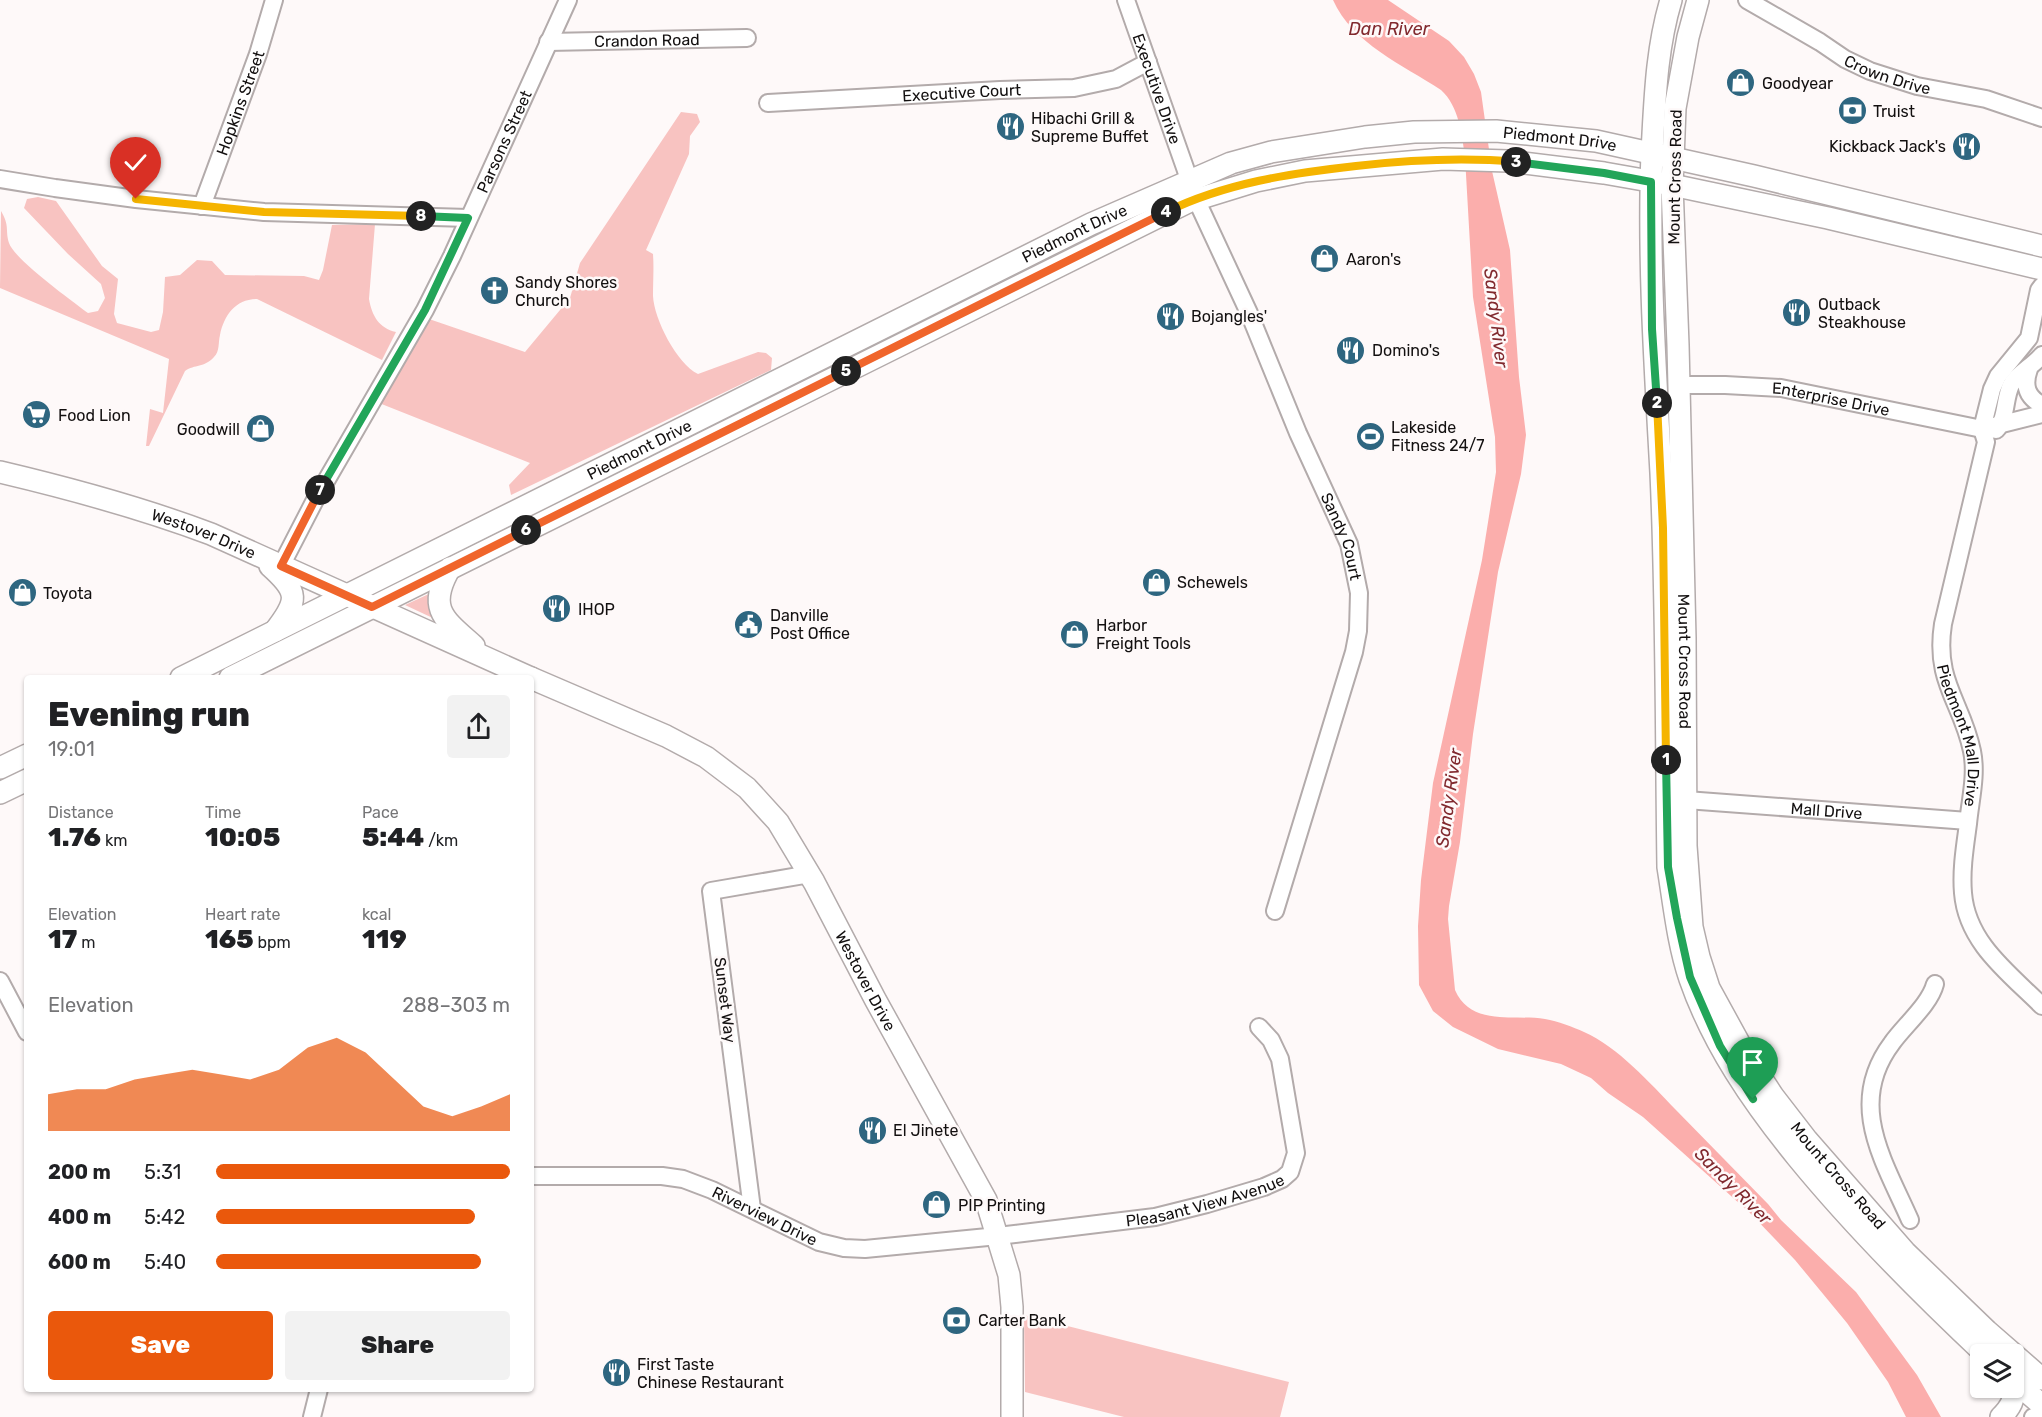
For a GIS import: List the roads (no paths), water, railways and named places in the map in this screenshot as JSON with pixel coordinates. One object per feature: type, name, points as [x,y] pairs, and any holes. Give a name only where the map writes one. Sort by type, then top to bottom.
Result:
[{"type":"main road","name":"Mount Cross Road","points":[[1671,0],[1660,46],[1663,156],[1672,185],[1685,638],[1686,846],[1692,927],[1709,988],[1743,1050],[1773,1096],[1807,1140],[1905,1252],[2042,1379]]},
{"type":"main road","name":"Mount Cross Road","points":[[1698,0],[1682,62],[1675,108],[1663,156],[1651,182],[1652,329],[1663,528],[1668,867],[1677,918],[1690,977],[1706,1016],[1737,1075],[1784,1141],[1831,1200],[1914,1287],[1974,1344]]},
{"type":"main road","name":"Piedmont Drive","points":[[236,675],[966,311],[1193,189],[1231,163],[1271,152],[1365,137],[1414,132],[1496,131],[1596,141],[1754,176],[2042,246]]},
{"type":"main road","name":"Piedmont Drive","points":[[187,675],[1091,224],[1193,189],[1256,182],[1305,171],[1380,163],[1472,159],[1545,164],[1672,185],[1828,218],[2042,269]]},
{"type":"main road","name":"Westover Drive","points":[[0,472],[83,491],[211,534],[522,675]]},
{"type":"main road","points":[[258,555],[286,580],[293,592],[288,615],[274,631]]},
{"type":"main road","points":[[450,568],[439,595],[440,608],[445,620],[490,661]]},
{"type":"main road","name":"Westover Drive","points":[[534,680],[666,736],[706,757],[747,788],[778,822],[810,874],[875,999],[986,1200],[1009,1275],[1012,1307],[1012,1417]]},
{"type":"main road","points":[[0,768],[24,756]]},
{"type":"main road","points":[[0,793],[24,781]]},
{"type":"main road","points":[[2024,1389],[2042,1405]]},
{"type":"main road","points":[[2001,1417],[2011,1406],[2013,1398]]},
{"type":"street","name":"Hopkins Street","points":[[202,206],[258,54],[274,0]]},
{"type":"street","name":"Parsons Street","points":[[281,566],[315,500],[425,310],[568,0]]},
{"type":"street","name":"Executive Drive","points":[[1126,0],[1193,189]]},
{"type":"street","name":"Crown Drive","points":[[1747,0],[1845,59],[1870,71],[1917,86],[1986,99],[2042,118]]},
{"type":"street","name":"Crandon Road","points":[[548,42],[747,38]]},
{"type":"street","name":"Executive Court","points":[[768,103],[1074,88],[1116,79],[1148,62]]},
{"type":"street","points":[[0,179],[55,188],[264,212],[468,218]]},
{"type":"street","name":"Sandy Court","points":[[1193,189],[1249,313],[1294,424],[1349,544],[1359,593],[1358,631],[1354,652],[1275,911]]},
{"type":"street","name":"Piedmont Mall Drive","points":[[2042,286],[2039,290],[2029,336],[2024,346],[1998,376],[1991,395],[1943,624],[1941,644],[1944,676],[1973,756],[1973,783],[1962,891],[1977,936],[1990,956],[2042,1006]]},
{"type":"street","points":[[2001,425],[2009,389],[2042,355]]},
{"type":"street","points":[[2029,369],[2026,382],[2027,391],[2031,398],[2042,405]]},
{"type":"street","name":"Enterprise Drive","points":[[1678,385],[1781,388],[1984,435]]},
{"type":"street","points":[[1984,435],[2001,425],[2042,414]]},
{"type":"street","name":"Mall Drive","points":[[1686,800],[1968,821]]},
{"type":"street","name":"Sunset Way","points":[[752,1209],[711,891],[810,874]]},
{"type":"street","points":[[0,981],[24,1026]]},
{"type":"street","points":[[1910,1220],[1875,1142],[1871,1125],[1870,1102],[1873,1082],[1883,1055],[1929,997],[1935,984]]},
{"type":"street","name":"Pleasant View Avenue","points":[[998,1236],[1155,1217],[1264,1187],[1282,1179],[1290,1172],[1296,1153],[1280,1059],[1271,1040],[1259,1027]]},
{"type":"street","name":"Riverview Drive","points":[[534,1176],[662,1176],[693,1182],[819,1242],[844,1248],[865,1249],[998,1236]]},
{"type":"street","points":[[312,1417],[318,1392]]},
{"type":"street","points":[[2032,1417],[2042,1414]]},
{"type":"water","name":"Dan River","points":[[1333,0],[1388,0],[1449,41],[1464,57],[1481,92],[1492,171],[1510,250],[1519,377],[1526,435],[1521,474],[1498,572],[1449,906],[1448,919],[1455,990],[1462,1002],[1482,1014],[1545,1019],[1580,1030],[1609,1047],[1633,1066],[1781,1220],[1856,1292],[1917,1375],[1941,1417],[1906,1417],[1888,1382],[1847,1323],[1795,1260],[1750,1213],[1643,1117],[1608,1093],[1591,1078],[1561,1064],[1498,1049],[1453,1027],[1433,1011],[1419,985],[1418,926],[1421,880],[1433,783],[1482,560],[1496,472],[1495,437],[1473,297],[1465,157],[1456,112],[1441,90],[1366,41],[1353,29]]},
{"type":"place","name":"Goodyear","points":[[1741,83]]},
{"type":"place","name":"Truist","points":[[1852,111]]},
{"type":"place","name":"Hibachi Grill & Supreme Buffet","points":[[1010,127]]},
{"type":"place","name":"Kickback Jack's","points":[[1967,146]]},
{"type":"place","name":"Aaron's","points":[[1325,259]]},
{"type":"place","name":"Sandy Shores Church","points":[[494,291]]},
{"type":"place","name":"Outback Steakhouse","points":[[1797,313]]},
{"type":"place","name":"Bojangles'","points":[[1170,316]]},
{"type":"place","name":"Domino's","points":[[1351,350]]},
{"type":"place","name":"Food Lion","points":[[37,415]]},
{"type":"place","name":"Goodwill","points":[[261,429]]},
{"type":"place","name":"Lakeside Fitness 24/7","points":[[1370,436]]},
{"type":"place","name":"Schewels","points":[[1156,582]]},
{"type":"place","name":"Toyota","points":[[22,593]]},
{"type":"place","name":"IHOP","points":[[557,609]]},
{"type":"place","name":"Danville Post Office","points":[[749,624]]},
{"type":"place","name":"Harbor Freight Tools","points":[[1075,634]]},
{"type":"place","name":"El Jinete","points":[[872,1130]]},
{"type":"place","name":"PIP Printing","points":[[937,1205]]},
{"type":"place","name":"Carter Bank","points":[[957,1320]]},
{"type":"place","name":"First Taste Chinese Restaurant","points":[[616,1373]]},
{"type":"water label","name":"Sandy River","points":[[1496,318]]},
{"type":"water label","name":"Sandy River","points":[[1449,798]]},
{"type":"water label","name":"Sandy River","points":[[1733,1186]]}]
